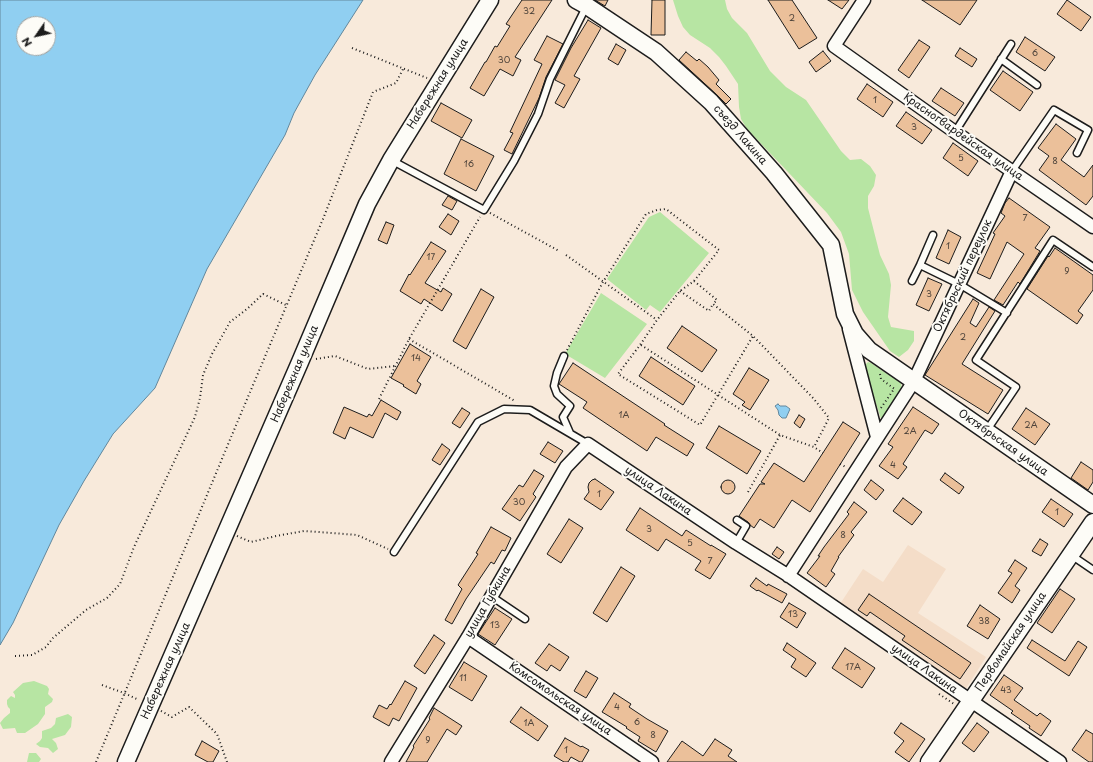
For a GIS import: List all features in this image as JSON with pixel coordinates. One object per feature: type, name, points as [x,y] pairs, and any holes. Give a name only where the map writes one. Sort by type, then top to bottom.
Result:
[{"type":"street","name":"Набережная улица","points":[[126,762],[367,204],[391,160],[490,0]]},
{"type":"street","name":"Красногвардейская улица","points":[[864,0],[834,46],[1093,227]]},
{"type":"street","name":"съезд Лакина","points":[[582,3],[656,52],[711,102],[774,173],[831,245],[845,314],[877,437]]},
{"type":"street","name":"Октябрьский переулок","points":[[914,381],[1012,171]]},
{"type":"street","name":"съезд Лакина","points":[[845,314],[855,334],[869,350],[914,381]]},
{"type":"street","name":"Октябрьская улица","points":[[914,381],[1093,505]]},
{"type":"street","points":[[788,576],[914,381]]},
{"type":"street","name":"улица Лакина","points":[[588,444],[788,576],[1060,762]]},
{"type":"street","name":"улица Губкина","points":[[391,762],[468,637],[566,467],[588,444]]},
{"type":"street","name":"Первомайская улица","points":[[929,762],[1093,522]]},
{"type":"street","name":"Комсомольская улица","points":[[468,637],[652,762]]},
{"type":"lane","points":[[391,160],[484,210],[514,161],[538,114],[550,79],[582,3]]},
{"type":"lane","points":[[955,132],[1011,44]]},
{"type":"lane","points":[[1001,59],[1037,84]]},
{"type":"lane","points":[[1012,171],[1054,110],[1088,130],[1077,153]]},
{"type":"lane","points":[[912,281],[933,235]]},
{"type":"lane","points":[[986,431],[1016,386],[976,360],[1053,240],[1093,267]]},
{"type":"lane","points":[[920,265],[959,284],[1007,313]]},
{"type":"lane","points":[[564,356],[556,373],[554,386],[557,394],[570,406],[563,417],[570,433]]},
{"type":"lane","points":[[394,552],[478,422],[504,409],[530,410],[588,444]]},
{"type":"lane","points":[[736,542],[746,526],[737,520]]},
{"type":"lane","points":[[1071,555],[1093,570]]},
{"type":"lane","points":[[491,596],[525,620]]},
{"type":"path","points":[[352,48],[439,83]]},
{"type":"path","points":[[96,762],[323,219],[373,92],[396,83],[403,69]]},
{"type":"path","points":[[564,356],[603,282],[646,214],[657,210],[666,209],[719,250],[694,281],[680,291],[618,374],[700,424],[754,336]]},
{"type":"path","points":[[379,399],[409,338],[484,210],[559,251]]},
{"type":"path","points":[[566,255],[657,320]]},
{"type":"path","points":[[680,291],[709,311],[717,300],[694,281]]},
{"type":"path","points":[[15,656],[32,655],[46,647],[53,638],[86,610],[107,598],[120,584],[134,547],[195,416],[200,398],[203,375],[212,354],[230,322],[263,294],[286,306]]},
{"type":"path","points":[[713,304],[754,336],[814,399],[829,418],[814,447]]},
{"type":"path","points":[[409,338],[530,410]]},
{"type":"path","points":[[640,345],[780,435],[814,447],[823,453]]},
{"type":"path","points":[[300,362],[335,356],[368,369],[395,366]]},
{"type":"path","points":[[880,369],[881,379],[898,391]]},
{"type":"path","points":[[881,408],[894,389]]},
{"type":"path","points":[[748,492],[780,435]]},
{"type":"path","points":[[226,532],[251,542],[304,531],[356,535],[394,552]]},
{"type":"path","points":[[102,685],[124,693],[172,717],[189,707],[217,734],[226,762]]},
{"type":"shaded area","points":[[908,545],[946,569],[918,613],[986,657],[965,690],[838,607],[863,569],[883,582]]},
{"type":"green space","points":[[673,0],[725,0],[727,9],[732,18],[747,33],[770,71],[786,87],[806,100],[841,151],[850,160],[861,159],[870,166],[876,175],[874,186],[868,196],[868,208],[880,255],[889,274],[891,285],[888,317],[891,327],[914,331],[914,341],[908,350],[899,357],[890,351],[863,312],[852,290],[849,254],[841,232],[827,213],[747,129],[741,119],[738,84],[719,57],[710,48],[690,35],[683,27]]},
{"type":"green space","points":[[660,212],[709,253],[660,312],[650,305],[646,310],[607,279],[649,217]]},
{"type":"green space","points":[[601,293],[647,324],[605,378],[565,354]]},
{"type":"green space","points":[[868,362],[901,383],[902,389],[884,420],[881,419],[864,366]]},
{"type":"green space","points":[[34,681],[47,686],[49,689],[48,694],[53,699],[52,702],[45,707],[45,714],[38,724],[25,733],[17,733],[15,728],[3,729],[0,723],[10,713],[7,700],[11,696],[15,698],[13,692],[23,683]]},
{"type":"green space","points":[[68,714],[72,717],[71,727],[65,735],[52,739],[56,743],[58,749],[53,753],[48,748],[40,747],[36,744],[42,738],[42,731],[51,728],[55,724],[56,718]]},
{"type":"green space","points":[[29,753],[36,753],[41,759],[39,762],[27,762]]},
{"type":"water","points":[[0,0],[363,0],[315,75],[294,113],[285,135],[207,269],[155,388],[113,434],[84,481],[59,525],[13,623],[0,645]]},
{"type":"water","points":[[778,404],[780,406],[786,406],[790,409],[786,418],[782,418],[779,415],[775,406]]},
{"type":"building","points":[[522,0],[552,0],[515,57],[521,60],[513,76],[500,69],[484,96],[470,88],[495,46],[497,47],[510,26],[506,24]]},
{"type":"building","points":[[595,0],[608,0],[605,6]]},
{"type":"building","points":[[652,0],[665,0],[665,35],[651,35]]},
{"type":"building","points":[[768,0],[792,0],[817,38],[799,49]]},
{"type":"building","points":[[828,0],[849,0],[842,9]]},
{"type":"building","points":[[922,0],[977,0],[960,25]]},
{"type":"building","points":[[1067,0],[1091,17],[1081,31],[1057,14]]},
{"type":"building","points":[[588,20],[601,28],[574,76],[580,79],[564,108],[555,103],[565,85],[555,80],[571,48]]},
{"type":"building","points":[[547,36],[563,44],[546,77],[539,98],[512,154],[504,150],[513,133],[510,132],[542,64],[534,60]]},
{"type":"building","points":[[1025,37],[1055,57],[1045,71],[1016,52]]},
{"type":"building","points":[[919,40],[930,47],[909,78],[898,70]]},
{"type":"building","points":[[616,44],[626,50],[618,65],[608,59]]},
{"type":"building","points":[[960,48],[977,59],[972,67],[955,56]]},
{"type":"building","points":[[823,51],[831,61],[816,72],[809,62]]},
{"type":"building","points":[[686,52],[697,61],[699,59],[719,80],[716,84],[731,99],[726,104],[679,60]]},
{"type":"building","points":[[1003,71],[1033,92],[1020,111],[990,90]]},
{"type":"building","points":[[867,84],[893,102],[883,117],[857,99]]},
{"type":"building","points":[[941,88],[964,103],[955,116],[932,101]]},
{"type":"building","points":[[441,103],[472,120],[462,138],[431,121]]},
{"type":"building","points":[[906,112],[932,130],[922,144],[896,126]]},
{"type":"building","points":[[1056,124],[1076,139],[1061,160],[1084,177],[1093,165],[1093,196],[1086,205],[1039,170],[1049,156],[1038,148]]},
{"type":"building","points":[[461,139],[494,156],[476,191],[444,174]]},
{"type":"building","points":[[953,143],[978,161],[968,176],[943,158]]},
{"type":"building","points":[[448,196],[457,201],[452,210],[442,205]]},
{"type":"building","points":[[1009,198],[1050,227],[1035,248],[1040,251],[1020,284],[1018,282],[1003,305],[994,300],[1024,254],[1007,242],[990,279],[977,273],[995,234],[993,233],[1005,216],[1001,213]]},
{"type":"building","points":[[448,214],[459,221],[451,235],[439,227]]},
{"type":"building","points":[[386,222],[394,225],[387,244],[378,240]]},
{"type":"building","points":[[948,230],[961,237],[949,264],[936,258]]},
{"type":"building","points":[[431,242],[446,251],[425,283],[441,292],[443,288],[452,294],[442,311],[424,299],[421,304],[400,291],[409,274],[410,275]]},
{"type":"building","points":[[1055,248],[1093,275],[1093,290],[1078,311],[1083,315],[1077,324],[1027,289],[1048,256],[1049,257]]},
{"type":"building","points":[[928,278],[942,284],[929,311],[916,305]]},
{"type":"building","points":[[481,289],[494,297],[466,349],[453,341]]},
{"type":"building","points":[[973,299],[979,303],[970,323],[976,327],[989,307],[995,311],[962,364],[1003,390],[988,414],[925,375]]},
{"type":"building","points":[[682,326],[717,350],[702,372],[667,348]]},
{"type":"building","points":[[410,344],[431,357],[417,381],[421,384],[416,394],[391,378]]},
{"type":"building","points":[[651,357],[695,386],[683,405],[639,376]]},
{"type":"building","points":[[573,363],[694,444],[687,456],[656,437],[647,451],[583,408],[587,402],[559,384]]},
{"type":"building","points":[[749,368],[769,380],[750,410],[742,405],[745,402],[733,394]]},
{"type":"building","points":[[381,400],[401,412],[397,420],[385,413],[373,438],[350,427],[345,439],[333,433],[344,407],[367,417],[369,414],[372,416]]},
{"type":"building","points":[[913,407],[939,424],[932,434],[925,430],[903,464],[907,467],[898,479],[879,466],[893,447],[888,444]]},
{"type":"building","points":[[462,408],[470,413],[460,428],[452,423]]},
{"type":"building","points":[[1026,408],[1050,424],[1035,445],[1012,429]]},
{"type":"building","points":[[799,415],[805,419],[800,428],[794,423]]},
{"type":"building","points":[[843,422],[860,433],[810,512],[792,500],[774,528],[760,519],[754,528],[739,516],[760,484],[765,484],[761,482],[774,463],[804,482]]},
{"type":"building","points":[[719,426],[761,451],[747,474],[706,448]]},
{"type":"building","points":[[548,442],[563,451],[555,463],[540,454]]},
{"type":"building","points":[[442,444],[450,450],[440,465],[432,460]]},
{"type":"building","points":[[1081,462],[1093,470],[1093,482],[1088,490],[1071,478]]},
{"type":"building","points":[[534,470],[544,476],[533,494],[536,497],[520,521],[502,509],[519,485],[523,487]]},
{"type":"building","points":[[945,473],[964,487],[959,494],[940,480]]},
{"type":"building","points":[[595,479],[614,492],[601,510],[584,499],[589,492],[589,483]]},
{"type":"building","points":[[728,480],[733,482],[735,487],[733,492],[728,494],[723,492],[721,487],[723,482]]},
{"type":"building","points":[[871,480],[884,490],[876,500],[864,490]]},
{"type":"building","points":[[903,498],[922,512],[912,525],[893,511]]},
{"type":"building","points":[[1051,499],[1073,514],[1064,527],[1042,512]]},
{"type":"building","points":[[854,502],[867,512],[851,532],[854,535],[838,557],[831,571],[835,574],[826,587],[807,573],[820,556],[818,556],[824,547],[849,514],[847,512]]},
{"type":"building","points":[[640,508],[682,536],[686,530],[726,554],[710,579],[695,570],[701,561],[666,539],[658,551],[626,530]]},
{"type":"building","points":[[569,519],[583,528],[561,563],[547,554]]},
{"type":"building","points":[[491,527],[511,538],[505,551],[502,550],[494,564],[491,562],[466,599],[452,624],[445,620],[462,589],[458,585],[478,554],[476,553]]},
{"type":"building","points":[[1040,539],[1048,544],[1041,556],[1032,551]]},
{"type":"building","points":[[777,547],[784,552],[779,559],[772,554]]},
{"type":"building","points":[[1015,560],[1027,568],[1015,586],[1020,590],[1012,603],[998,593],[1012,573],[1008,571]]},
{"type":"building","points":[[621,567],[635,576],[607,622],[593,613]]},
{"type":"building","points":[[756,578],[767,586],[768,584],[787,594],[782,603],[750,586]]},
{"type":"building","points":[[1060,589],[1075,599],[1052,633],[1037,623]]},
{"type":"building","points":[[869,594],[971,663],[960,679],[902,640],[905,636],[870,612],[867,616],[858,610]]},
{"type":"building","points":[[789,603],[806,613],[797,628],[780,617]]},
{"type":"building","points":[[980,605],[1000,619],[988,639],[967,626]]},
{"type":"building","points":[[495,608],[512,619],[495,645],[478,634]]},
{"type":"building","points":[[434,635],[445,643],[425,674],[414,666]]},
{"type":"building","points":[[1032,640],[1065,661],[1078,641],[1087,647],[1069,676],[1027,648]]},
{"type":"building","points":[[787,643],[816,663],[806,677],[791,667],[796,659],[783,650]]},
{"type":"building","points":[[549,644],[569,657],[560,671],[551,665],[547,671],[535,663]]},
{"type":"building","points":[[845,648],[875,668],[862,688],[832,668]]},
{"type":"building","points":[[464,662],[487,676],[472,701],[449,687]]},
{"type":"building","points":[[586,671],[598,678],[586,698],[574,691]]},
{"type":"building","points":[[1004,675],[1023,688],[1014,700],[1037,716],[1040,713],[1051,721],[1041,736],[1029,728],[1030,726],[1011,713],[1013,711],[990,695]]},
{"type":"building","points":[[405,681],[417,688],[399,721],[393,718],[389,726],[373,717],[379,705],[387,709],[390,704],[391,705]]},
{"type":"building","points":[[614,693],[631,704],[629,707],[668,731],[656,752],[638,741],[640,737],[626,728],[627,727],[602,712]]},
{"type":"building","points":[[521,707],[548,726],[538,741],[510,722]]},
{"type":"building","points":[[434,708],[462,726],[456,735],[447,729],[427,762],[406,762],[414,747],[413,746],[430,719],[429,718]]},
{"type":"building","points":[[901,723],[925,739],[909,762],[895,752],[904,741],[894,733]]},
{"type":"building","points":[[977,723],[989,732],[974,752],[962,743]]},
{"type":"building","points":[[1086,730],[1093,734],[1093,762],[1089,762],[1072,750]]},
{"type":"building","points":[[565,738],[589,750],[582,762],[571,757],[568,762],[564,762],[554,756]]},
{"type":"building","points":[[715,739],[732,750],[728,756],[737,762],[667,762],[682,741],[703,756]]},
{"type":"building","points":[[202,741],[219,751],[213,762],[208,762],[195,755]]}]
